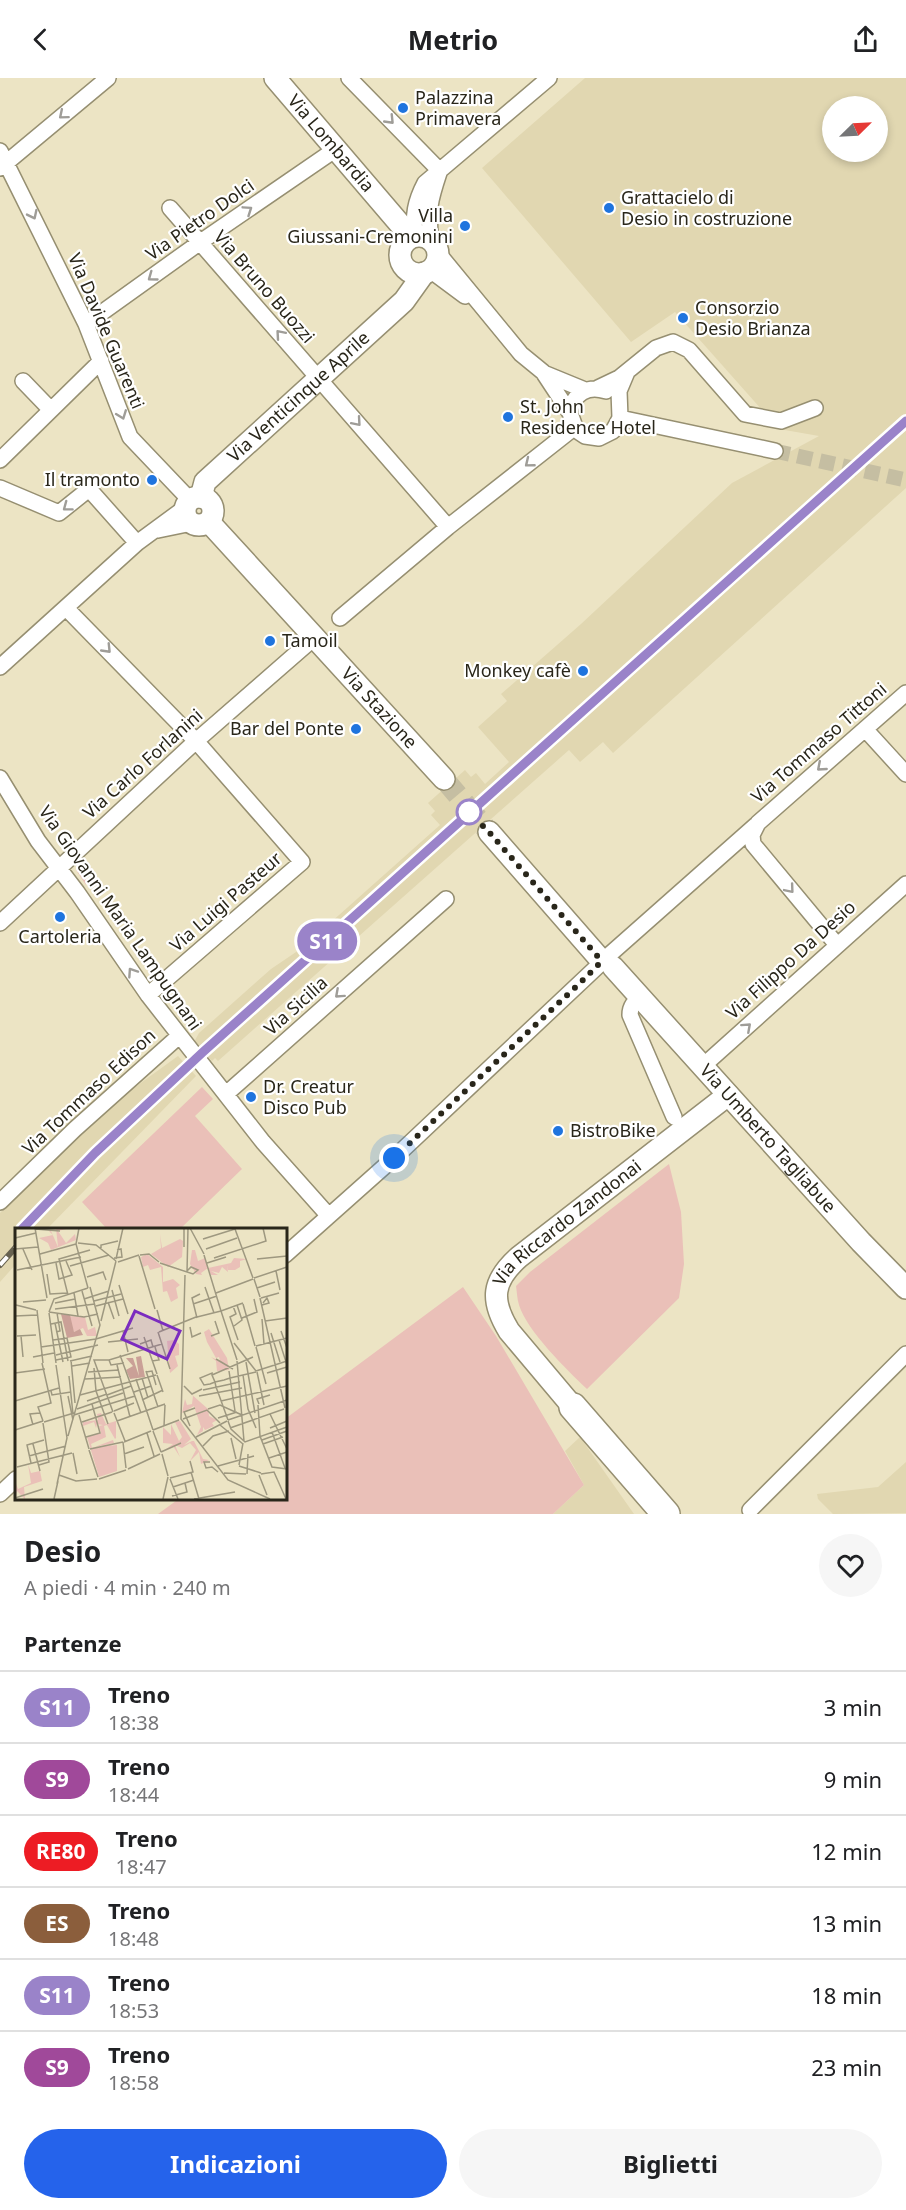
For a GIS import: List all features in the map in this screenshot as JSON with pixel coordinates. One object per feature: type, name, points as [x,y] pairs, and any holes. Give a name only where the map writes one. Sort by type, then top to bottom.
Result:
[{"type":"highway","points":[[573,1407],[666,1514]]},
{"type":"street","points":[[2,160],[108,78]]},
{"type":"street","name":"Via Lombardia","points":[[275,78],[387,208],[419,253],[482,308],[521,354],[543,372],[573,420]]},
{"type":"street","points":[[349,78],[440,171]]},
{"type":"street","points":[[419,253],[430,198],[440,171],[549,78]]},
{"type":"street","name":"Via Pietro Dolci","points":[[86,324],[336,149]]},
{"type":"street","name":"Via Davide Guarenti","points":[[2,160],[86,324],[130,437],[196,510]]},
{"type":"street","name":"Via Bruno Buozzi","points":[[170,208],[448,527]]},
{"type":"street","name":"Via Venticinque Aprile","points":[[0,667],[137,543],[152,531],[196,510],[205,482],[404,301],[419,253]]},
{"type":"street","points":[[627,372],[620,391],[620,411],[613,431],[599,438],[585,436],[573,420],[574,399],[619,378],[656,348],[674,342],[689,350],[745,414],[781,421],[816,408]]},
{"type":"street","points":[[0,460],[101,361]]},
{"type":"street","name":"Via Lombardia","points":[[543,372],[611,394],[620,411]]},
{"type":"street","points":[[23,381],[50,409]]},
{"type":"street","points":[[620,411],[775,451]]},
{"type":"street","points":[[340,618],[573,420]]},
{"type":"street","points":[[0,488],[59,513],[89,489],[137,543]]},
{"type":"street","points":[[196,510],[314,638]]},
{"type":"street","points":[[66,608],[196,741]]},
{"type":"street","name":"Via Carlo Forlanini","points":[[0,922],[196,741],[314,638]]},
{"type":"street","name":"Via Stazione","points":[[314,638],[444,779]]},
{"type":"street","name":"Via Tommaso Tittoni","points":[[606,964],[758,823],[906,693]]},
{"type":"street","points":[[865,729],[906,774]]},
{"type":"street","name":"Via Luigi Pasteur","points":[[148,995],[303,862],[196,741]]},
{"type":"street","name":"Via Giovanni Maria Lampugnani","points":[[0,778],[38,841],[148,995],[263,1142],[328,1215]]},
{"type":"street","name":"Via Tommaso Tittoni","points":[[753,844],[752,835],[758,823]]},
{"type":"street","name":"Via Umberto Tagliabue","points":[[489,832],[606,964],[636,992],[861,1242],[906,1288]]},
{"type":"street","points":[[734,846],[744,842],[753,844],[837,945]]},
{"type":"street","name":"Via Filippo Da Desio","points":[[703,1066],[906,884]]},
{"type":"street","name":"Via Sicilia","points":[[226,1094],[446,899]]},
{"type":"street","points":[[286,1254],[394,1158],[580,983],[606,964]]},
{"type":"street","points":[[636,992],[630,1015],[674,1117]]},
{"type":"street","name":"Via Tommaso Edison","points":[[0,1202],[75,1129],[179,1036]]},
{"type":"street","name":"Via Riccardo Zandonai","points":[[573,1407],[502,1320],[495,1292],[501,1275],[519,1257],[728,1095]]},
{"type":"street","points":[[750,1510],[906,1354]]},
{"type":"street","points":[[0,1494],[15,1480]]},
{"type":"shaded area","points":[[585,78],[906,78],[906,488],[613,753],[603,742],[580,762],[569,750],[218,1061],[215,1058],[212,1061],[194,1042],[199,1033],[271,969],[302,948],[440,825],[431,815],[435,811],[428,803],[465,770],[471,777],[476,773],[485,784],[509,762],[478,727],[507,701],[501,694],[581,624],[732,483],[819,436],[779,429],[675,312],[631,342],[482,168]]},
{"type":"shaded area","points":[[86,861],[92,869],[86,874],[86,885],[76,870]]},
{"type":"shaded area","points":[[178,1056],[196,1076],[48,1228],[15,1228],[15,1265],[0,1282],[0,1213],[75,1133]]},
{"type":"shaded area","points":[[202,1087],[213,1099],[195,1116],[242,1169],[181,1228],[106,1228],[82,1202]]},
{"type":"shaded area","points":[[669,1164],[681,1212],[684,1264],[679,1298],[587,1389],[548,1350],[530,1326],[519,1305],[516,1286],[530,1272]]},
{"type":"shaded area","points":[[463,1287],[496,1336],[584,1485],[553,1514],[158,1514],[179,1499],[286,1499],[286,1418]]},
{"type":"shaded area","points":[[580,1437],[634,1514],[553,1514],[584,1485],[565,1451]]},
{"type":"shaded area","points":[[906,1462],[906,1513],[833,1514],[818,1499],[817,1494],[878,1487]]},
{"type":"tunnel","points":[[775,451],[906,480]]},
{"type":"tunnel","points":[[444,779],[489,832]]},
{"type":"railway","points":[[23,1228],[95,1153],[203,1052],[906,421]]},
{"type":"railway","points":[[0,1265],[15,1248]]},
{"type":"train","name":"S11","points":[[23,1228],[136,1113],[906,421]]},
{"type":"place","name":"Palazzina Primavera","points":[[403,108]]},
{"type":"place","name":"Grattacielo di Desio in costruzione","points":[[609,208]]},
{"type":"place","name":"Villa Giussani-Cremonini","points":[[465,226]]},
{"type":"place","name":"Consorzio Desio Brianza","points":[[683,318]]},
{"type":"place","name":"St. John Residence Hotel","points":[[508,417]]},
{"type":"place","name":"Il tramonto","points":[[152,480]]},
{"type":"place","name":"Tamoil","points":[[270,641]]},
{"type":"place","name":"Monkey cafè","points":[[583,671]]},
{"type":"place","name":"Bar del Ponte","points":[[356,729]]},
{"type":"place","name":"Cartoleria","points":[[60,917]]},
{"type":"place","name":"Dr. Creatur Disco Pub","points":[[251,1097]]},
{"type":"place","name":"BistroBike","points":[[558,1131]]},
{"type":"route","points":[[394,1158],[580,983],[598,965],[600,959],[469,812]]}]
